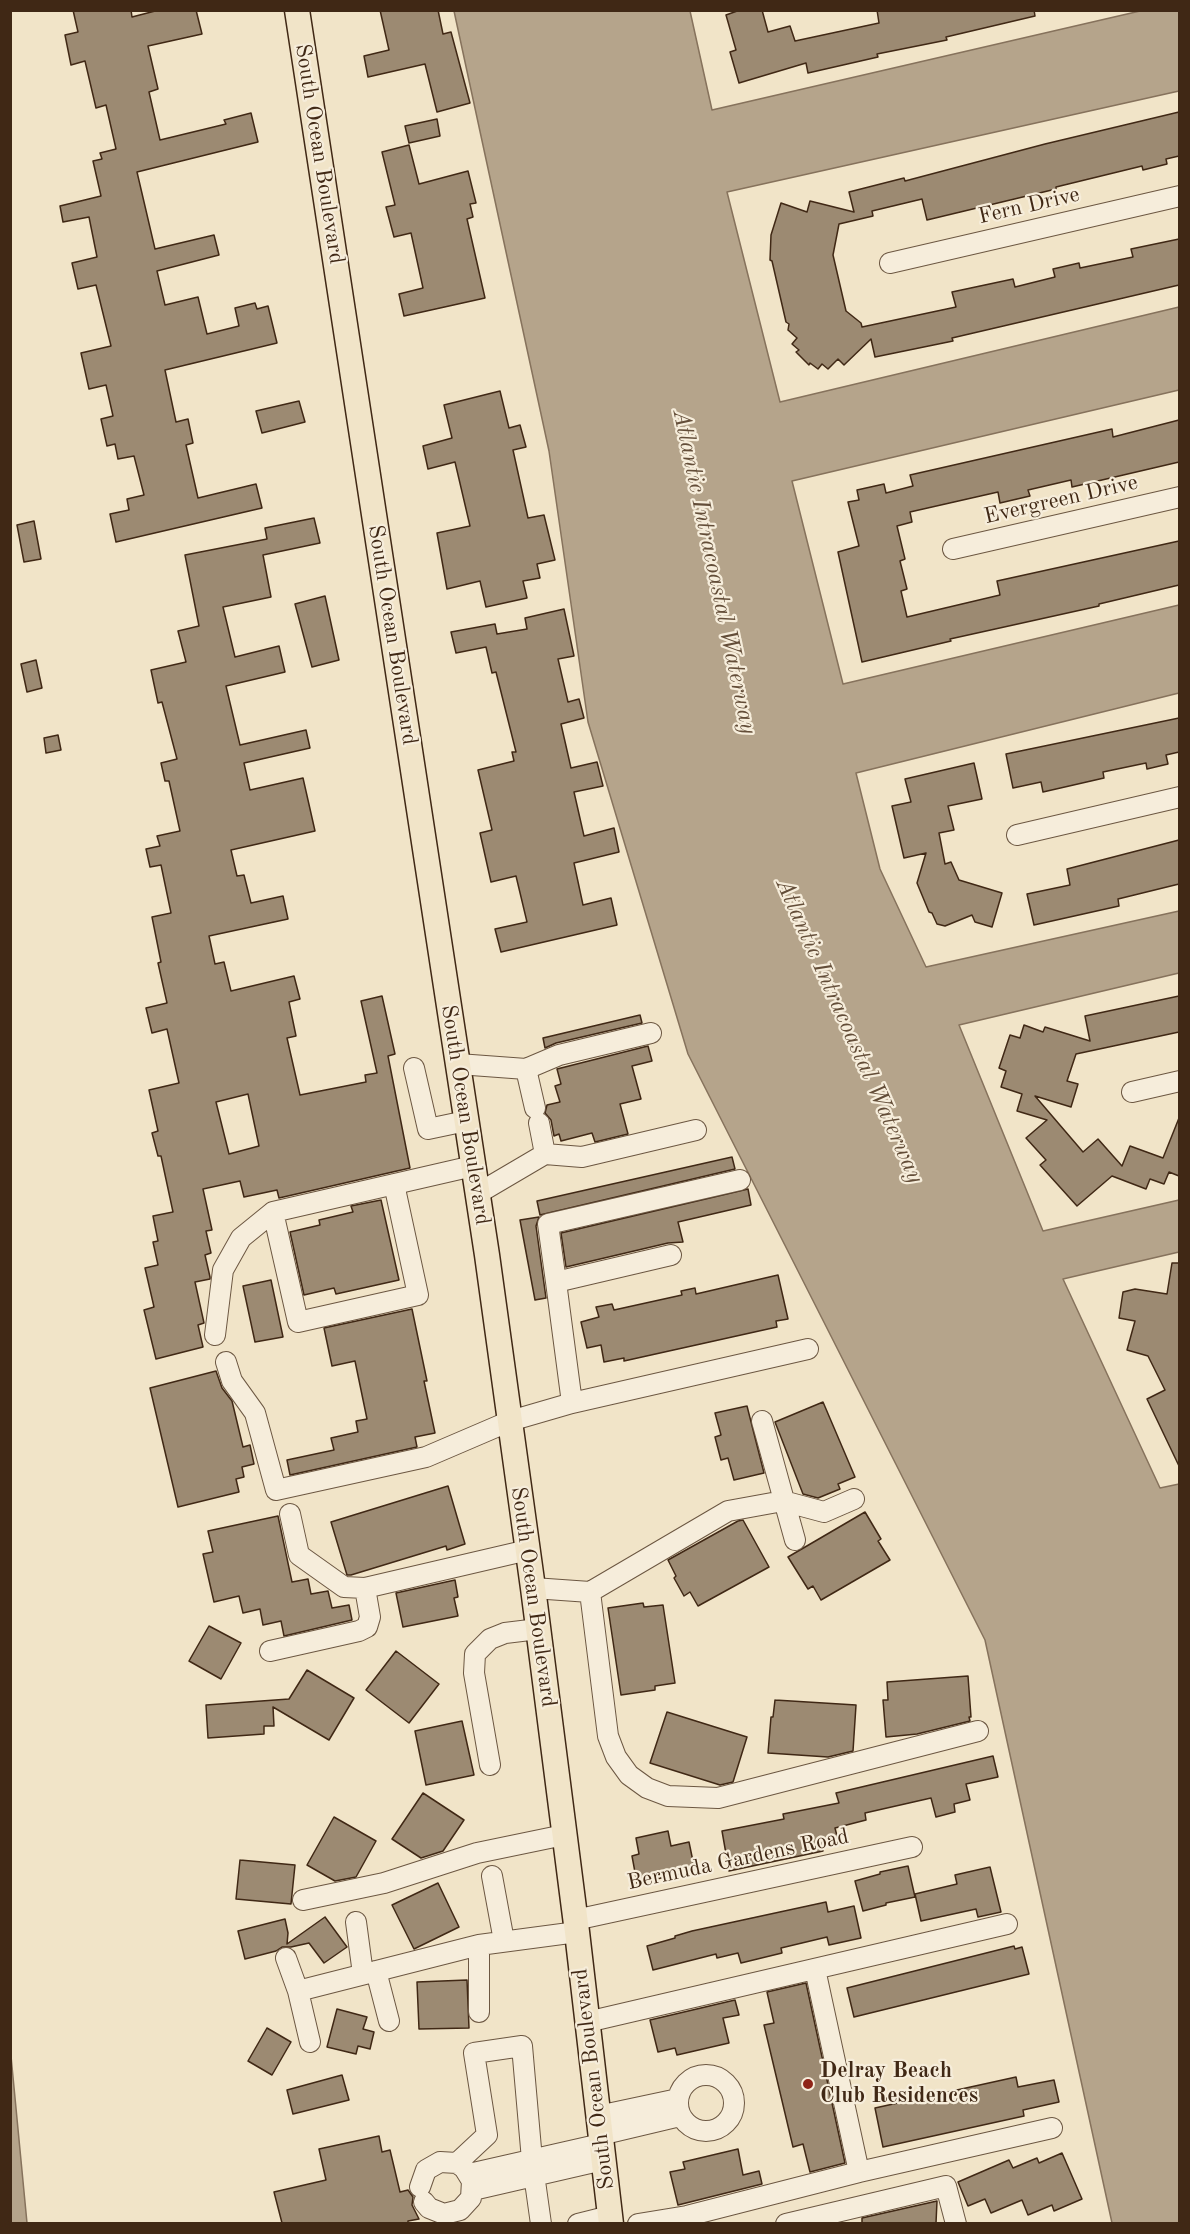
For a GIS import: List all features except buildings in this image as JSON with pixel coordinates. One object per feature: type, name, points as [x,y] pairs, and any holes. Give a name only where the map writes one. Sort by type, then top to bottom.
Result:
[{"type":"main road","name":"South Ocean Boulevard","points":[[297,10],[458,1064],[510,1422],[576,1926],[610,2220]]},
{"type":"street","name":"Fern Drive","points":[[890,263],[1179,196]]},
{"type":"street","name":"Evergreen Drive","points":[[953,549],[1179,497]]},
{"type":"street","points":[[1017,835],[1179,797]]},
{"type":"street","points":[[458,1064],[526,1069],[560,1055],[651,1033]]},
{"type":"street","points":[[414,1068],[428,1129],[466,1121]]},
{"type":"street","points":[[526,1069],[545,1154]]},
{"type":"street","points":[[1132,1092],[1179,1081]]},
{"type":"street","points":[[477,1194],[545,1154],[582,1157],[696,1130]]},
{"type":"street","points":[[215,1335],[224,1270],[241,1238],[273,1212],[473,1166]]},
{"type":"street","points":[[572,1403],[548,1224],[740,1180]]},
{"type":"street","points":[[273,1212],[298,1322],[418,1295],[394,1184]]},
{"type":"street","points":[[556,1282],[671,1255]]},
{"type":"street","points":[[226,1362],[232,1381],[255,1413],[276,1490],[426,1457],[510,1422],[572,1403],[808,1349]]},
{"type":"street","points":[[762,1421],[795,1540]]},
{"type":"street","points":[[533,1588],[590,1592],[728,1511],[783,1501],[824,1512],[854,1499]]},
{"type":"street","points":[[290,1514],[299,1555],[344,1587],[365,1588],[528,1550]]},
{"type":"street","points":[[270,1651],[367,1628],[370,1617],[365,1588]]},
{"type":"street","points":[[590,1592],[609,1736],[616,1757],[629,1775],[647,1788],[668,1796],[718,1798],[978,1731]]},
{"type":"street","points":[[490,1765],[474,1673],[475,1654],[490,1639],[505,1633],[538,1629]]},
{"type":"street","points":[[303,1900],[384,1883],[477,1853],[564,1835]]},
{"type":"street","name":"Bermuda Gardens Road","points":[[298,1991],[479,1945],[576,1926],[912,1846]]},
{"type":"street","points":[[492,1876],[504,1941]]},
{"type":"street","points":[[356,1922],[369,1973],[389,2021]]},
{"type":"street","points":[[587,2022],[1007,1924]]},
{"type":"street","points":[[479,1945],[479,2012]]},
{"type":"street","points":[[286,1958],[298,1991],[310,2042]]},
{"type":"street","points":[[815,1969],[860,2172]]},
{"type":"street","points":[[541,2223],[534,2168],[522,2046],[474,2053],[487,2135],[466,2176],[466,2205],[454,2218],[436,2212],[422,2195],[422,2177],[433,2165],[449,2161],[466,2176],[534,2168],[679,2107]]},
{"type":"street","points":[[638,2223],[687,2216],[860,2172],[1052,2128]]},
{"type":"street","points":[[786,2223],[946,2186],[956,2223]]},
{"type":"street","points":[[578,2223],[610,2220]]},
{"type":"water","name":"Atlantic Intracoastal Waterway","points":[[454,11],[690,11],[712,110],[1140,11],[1179,11],[1179,91],[727,192],[780,402],[1179,307],[1179,390],[792,481],[843,684],[1179,605],[1179,693],[856,773],[880,869],[926,967],[1179,911],[1179,973],[959,1025],[1043,1231],[1179,1200],[1179,1252],[1063,1279],[1160,1488],[1179,1484],[1179,2223],[1112,2223],[985,1640],[688,1054],[588,722],[549,451]]},
{"type":"water","points":[[11,2056],[27,2223],[11,2223]]},
{"type":"place","name":"Delray Beach Club Residences","points":[[808,2084]]}]
